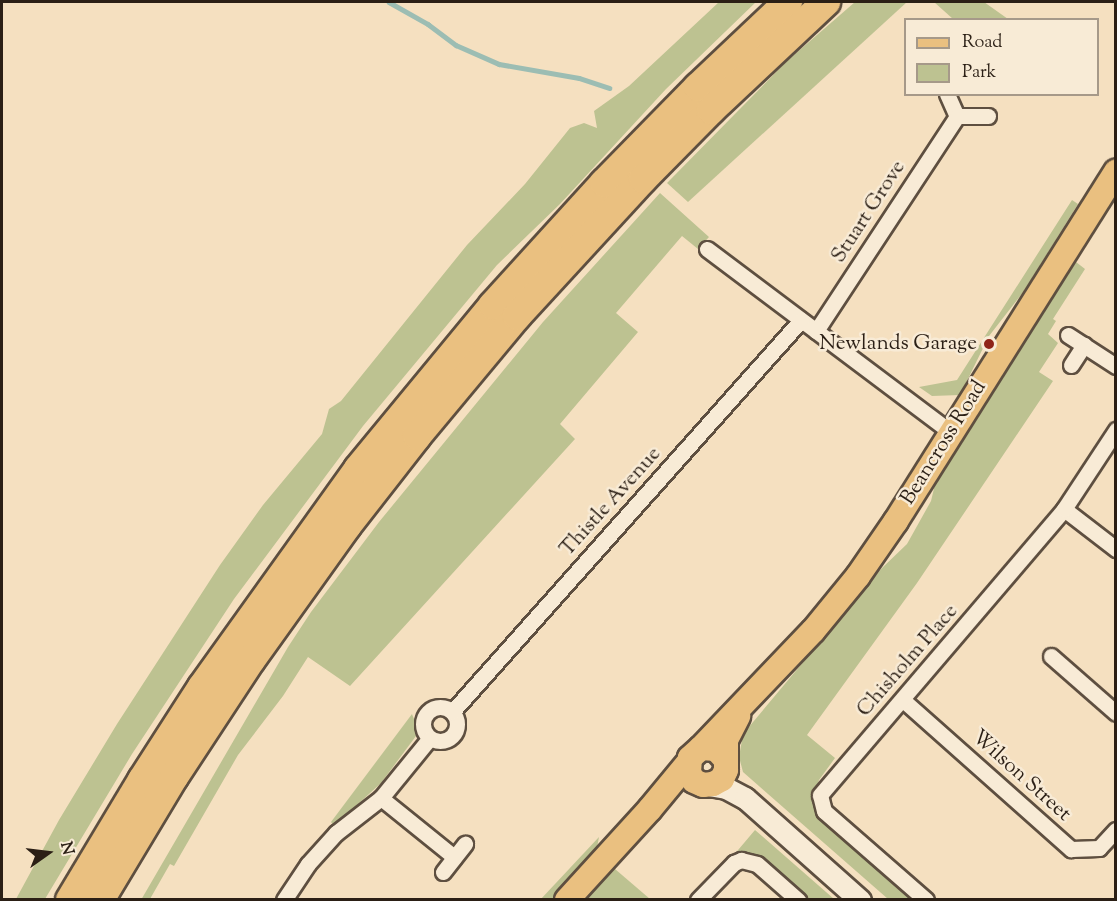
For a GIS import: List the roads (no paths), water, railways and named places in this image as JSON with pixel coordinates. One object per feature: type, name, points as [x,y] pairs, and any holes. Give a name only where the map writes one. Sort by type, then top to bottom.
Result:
[{"type":"highway","points":[[70,900],[142,780],[214,668],[358,469],[493,305],[604,183],[788,2]]},
{"type":"highway","points":[[100,900],[174,777],[283,615],[391,469],[517,316],[694,126],[826,2]]},
{"type":"highway","points":[[119,900],[283,615]]},
{"type":"main road","name":"Beancross Road","points":[[567,900],[650,809],[694,755],[751,699],[813,631],[858,576],[1116,171]]},
{"type":"main road","name":"Beancross Road","points":[[726,763],[726,740],[735,720],[751,699]]},
{"type":"main road","points":[[745,798],[716,749],[694,755],[691,777],[706,785],[726,788],[745,798],[860,900]]},
{"type":"main road","points":[[706,785],[722,779],[726,763]]},
{"type":"main road","name":"Beancross Road","points":[[650,809],[669,796],[706,785]]},
{"type":"street","points":[[948,96],[957,116],[988,116]]},
{"type":"street","name":"Stuart Grove","points":[[816,331],[957,116]]},
{"type":"street","points":[[707,249],[951,432]]},
{"type":"street","name":"Thistle Avenue","points":[[452,712],[801,320]]},
{"type":"street","points":[[1068,335],[1116,366]]},
{"type":"street","points":[[1071,365],[1084,345]]},
{"type":"street","name":"Chisholm Place","points":[[926,900],[824,811],[820,804],[820,795],[825,786],[903,700],[1064,509],[1116,430]]},
{"type":"street","points":[[1064,509],[1116,549]]},
{"type":"street","points":[[1051,656],[1116,713]]},
{"type":"street","name":"Wilson Street","points":[[903,700],[1071,849],[1099,848],[1116,830]]},
{"type":"street","points":[[439,706],[452,712],[457,724],[453,735],[442,741],[430,738],[423,726],[426,714],[439,706]]},
{"type":"street","points":[[284,900],[308,864],[336,833],[381,798],[430,738]]},
{"type":"street","points":[[381,798],[454,857]]},
{"type":"street","points":[[443,872],[465,844]]},
{"type":"street","points":[[698,900],[734,863],[748,860],[757,864],[798,900]]},
{"type":"waterway","points":[[389,2],[428,24],[456,45],[499,64],[579,78],[609,88]]},
{"type":"place","name":"Newlands Garage","points":[[989,344]]}]
